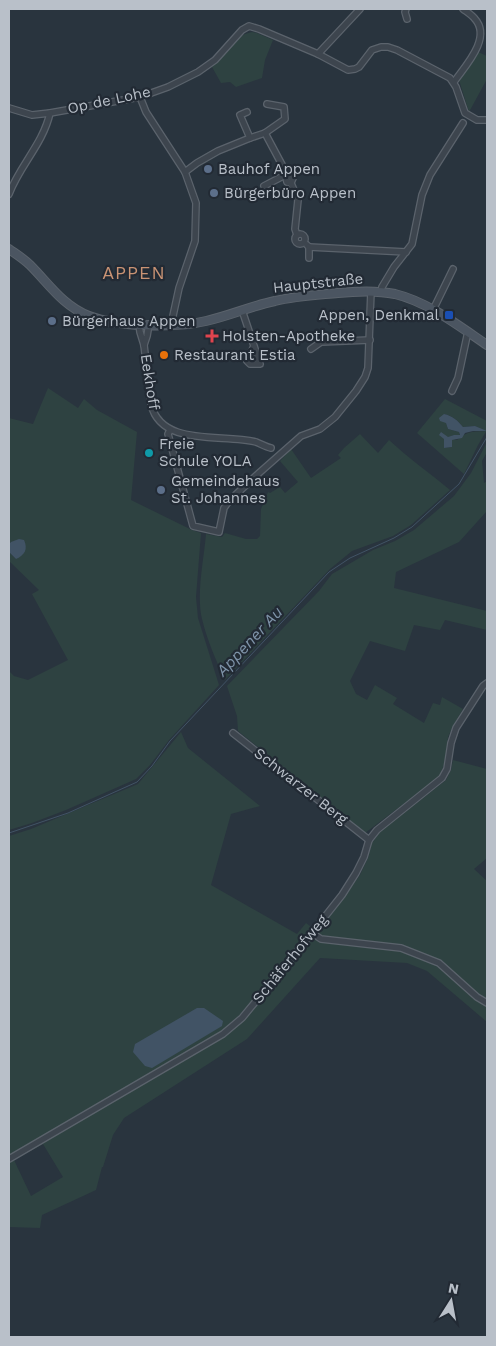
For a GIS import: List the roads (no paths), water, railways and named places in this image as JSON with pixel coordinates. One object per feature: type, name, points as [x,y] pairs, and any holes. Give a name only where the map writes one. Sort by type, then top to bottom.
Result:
[{"type":"main road","name":"Hauptstraße","points":[[9,249],[30,266],[64,301],[79,311],[100,319],[139,324],[187,324],[205,322],[262,304],[290,298],[372,291],[410,298],[433,310],[487,345]]},
{"type":"street","points":[[406,9],[407,19]]},
{"type":"street","points":[[454,82],[475,53],[481,36],[476,20],[463,9]]},
{"type":"street","points":[[356,10],[318,54],[348,70],[359,66],[372,50],[388,47],[397,50],[450,78],[454,82],[464,113],[477,120],[487,120]]},
{"type":"street","name":"Op de Lohe","points":[[9,108],[32,115],[140,97],[168,87],[198,72],[214,60],[242,30],[249,26],[318,54]]},
{"type":"street","points":[[140,97],[146,112],[185,172],[196,203],[196,231],[193,247],[179,288],[170,325]]},
{"type":"street","points":[[185,172],[218,151],[265,133],[284,119],[284,107],[267,104]]},
{"type":"street","points":[[247,112],[240,115],[250,138]]},
{"type":"street","points":[[9,194],[46,127],[50,113]]},
{"type":"street","points":[[381,292],[394,267],[412,244],[422,194],[430,176],[463,123]]},
{"type":"street","points":[[265,133],[287,175],[294,178],[292,183],[298,200],[295,229],[297,235],[295,240],[297,243],[406,252]]},
{"type":"street","points":[[264,186],[287,175]]},
{"type":"street","points":[[306,244],[310,258]]},
{"type":"street","points":[[433,310],[453,269]]},
{"type":"street","points":[[170,430],[168,434],[193,526],[219,532],[224,508],[229,501],[301,436],[320,429],[335,417],[366,376],[372,291]]},
{"type":"street","points":[[242,310],[254,346]]},
{"type":"street","name":"Eekhoff","points":[[139,324],[144,345],[152,408],[161,423],[170,430],[182,434],[256,442],[271,448]]},
{"type":"street","name":"Eekhoff","points":[[144,345],[149,324]]},
{"type":"street","points":[[452,391],[458,378],[469,333]]},
{"type":"street","points":[[311,349],[321,342],[370,340]]},
{"type":"street","name":"Schäferhofweg","points":[[9,1159],[223,1034],[242,1018],[342,895],[356,874],[369,840],[377,830],[442,778],[447,769],[451,743],[456,728],[483,686],[487,683]]},
{"type":"street","name":"Schwarzer Berg","points":[[233,732],[369,840]]},
{"type":"street","points":[[312,933],[321,939],[401,948],[439,964],[477,997],[487,1003]]},
{"type":"water","points":[[444,414],[455,419],[463,427],[475,426],[487,431],[465,433],[462,438],[452,440],[452,447],[444,448],[444,439],[439,435],[441,432],[448,437],[460,435],[459,432],[448,429],[446,423],[440,421],[439,418]]},
{"type":"water","points":[[19,539],[24,540],[26,549],[22,556],[16,559],[9,552],[9,544]]},
{"type":"water","points":[[197,1008],[204,1008],[223,1021],[222,1026],[152,1068],[145,1066],[133,1052],[135,1044]]},
{"type":"waterway","name":"Appener Au","points":[[9,833],[68,813],[137,782],[152,766],[170,741],[329,572],[350,558],[394,538],[412,527],[459,484],[487,437]]},
{"type":"place","name":"Bauhof Appen","points":[[208,169]]},
{"type":"place","name":"Bürgerbüro Appen","points":[[214,193]]},
{"type":"place","name":"Appen, Denkmal","points":[[449,315]]},
{"type":"place","name":"Bürgerhaus Appen","points":[[52,321]]},
{"type":"place","name":"Holsten-Apotheke","points":[[212,336]]},
{"type":"place","name":"Restaurant Estia","points":[[164,355]]},
{"type":"place","name":"Freie Schule YOLA","points":[[149,453]]},
{"type":"place","name":"Gemeindehaus St. Johannes","points":[[161,490]]},
{"type":"district","name":"APPEN","points":[[134,273]]}]
